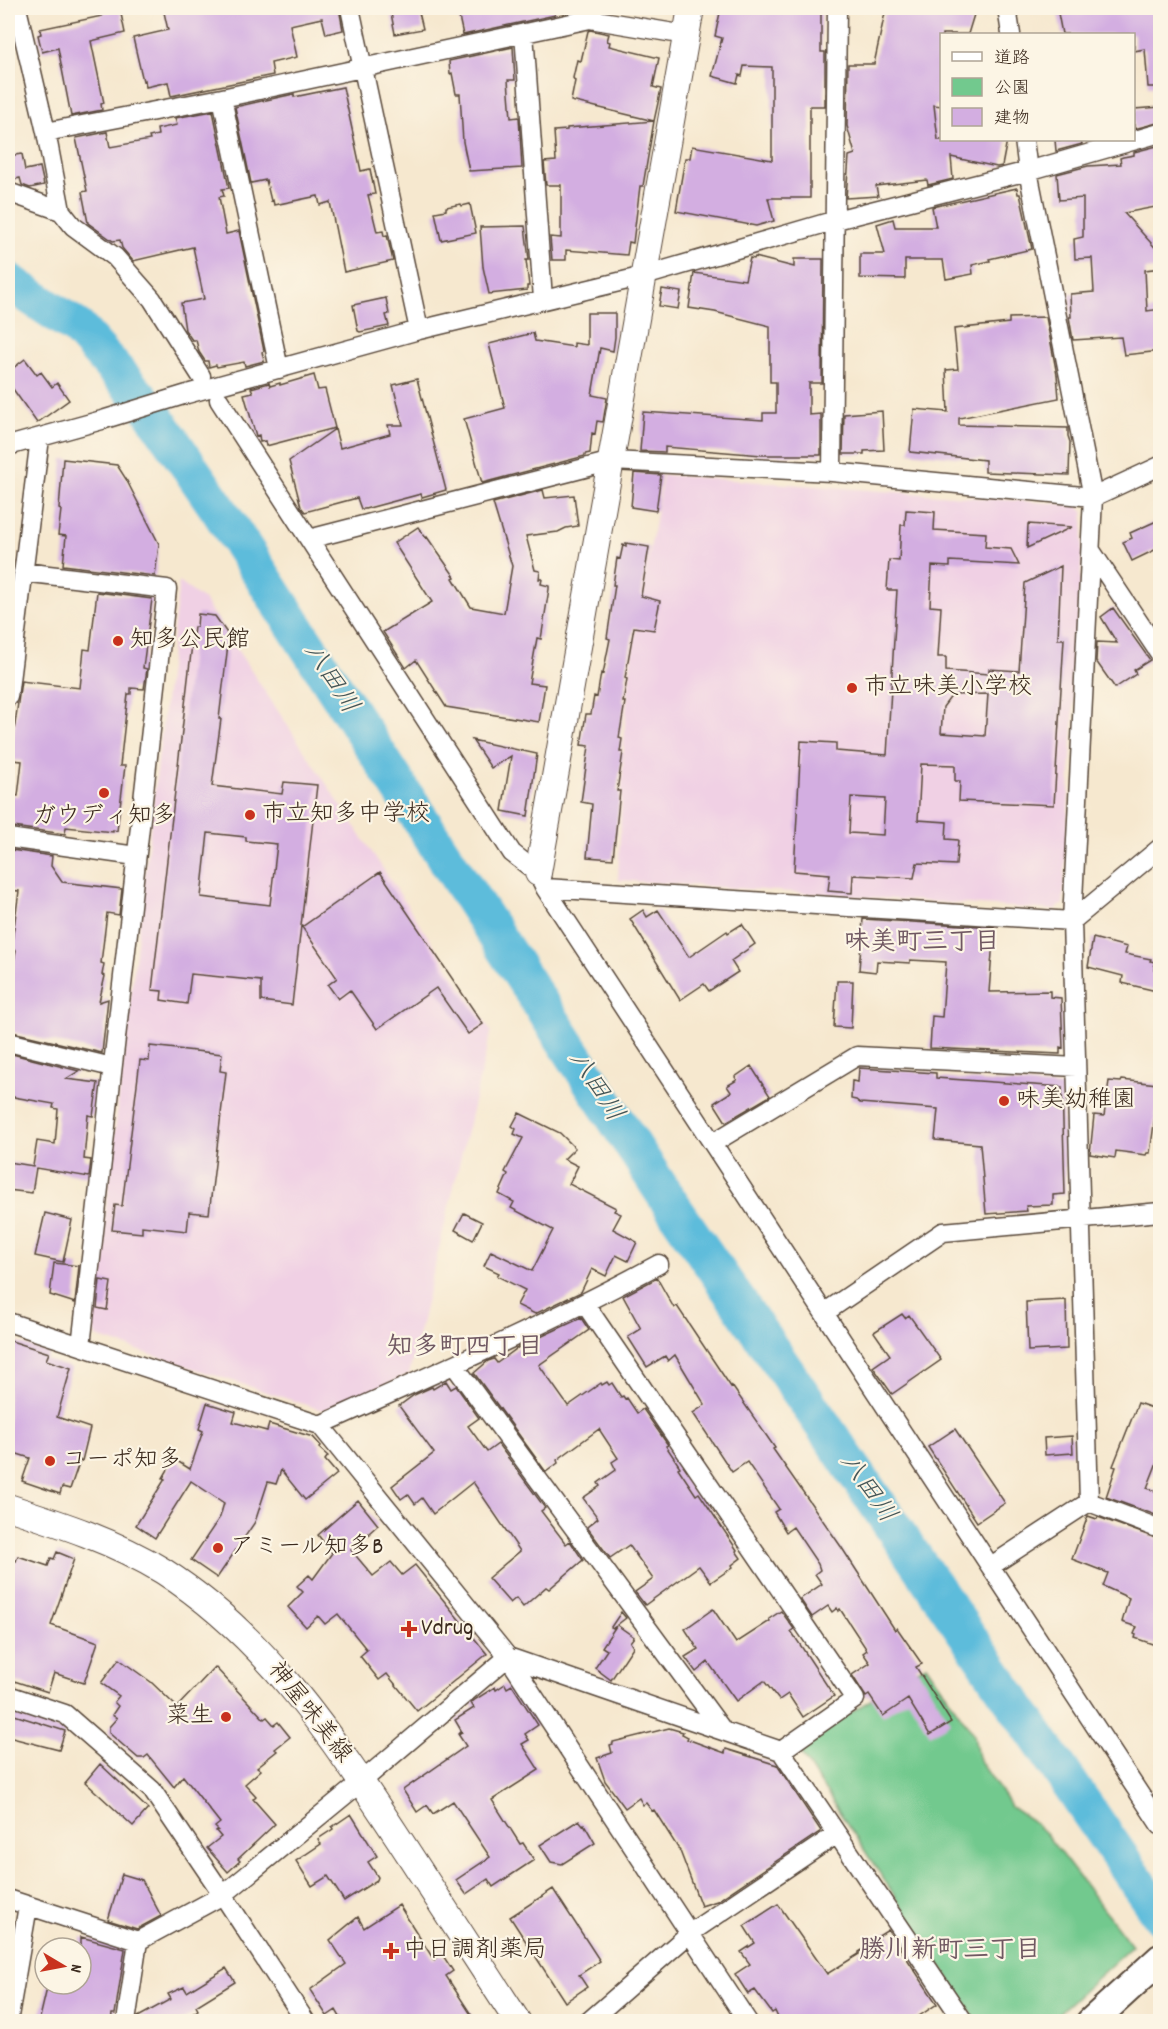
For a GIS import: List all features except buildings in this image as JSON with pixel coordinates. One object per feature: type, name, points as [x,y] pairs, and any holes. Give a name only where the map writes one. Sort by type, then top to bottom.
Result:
[{"type":"main road","points":[[1091,2022],[1161,1959]]},
{"type":"street","points":[[17,8],[46,132],[61,211],[73,226],[115,257],[152,299],[201,376]]},
{"type":"street","points":[[350,8],[419,330]]},
{"type":"street","points":[[541,880],[691,8]]},
{"type":"street","points":[[832,472],[837,8]]},
{"type":"street","points":[[1007,8],[1011,33]]},
{"type":"street","points":[[46,132],[222,98],[590,19],[686,35]]},
{"type":"street","points":[[524,33],[543,299]]},
{"type":"street","points":[[222,98],[279,369]]},
{"type":"street","points":[[1135,140],[1161,133]]},
{"type":"street","points":[[1024,141],[1028,171],[1093,497],[1072,921],[1089,1502]]},
{"type":"street","points":[[8,446],[419,330],[644,276],[836,220],[1028,171],[1133,141]]},
{"type":"street","points":[[8,192],[61,211]]},
{"type":"street","points":[[219,400],[512,853],[541,880],[977,1548],[1161,1825]]},
{"type":"street","points":[[8,697],[40,438]]},
{"type":"street","points":[[309,539],[612,461],[832,472],[1093,497],[1161,466]]},
{"type":"street","points":[[1092,552],[1161,654]]},
{"type":"street","points":[[23,572],[167,589],[81,1346]]},
{"type":"street","points":[[8,838],[136,856]]},
{"type":"street","points":[[541,880],[1072,921],[1161,848]]},
{"type":"street","points":[[8,1042],[112,1067]]},
{"type":"street","points":[[713,1143],[857,1056],[1076,1067]]},
{"type":"street","points":[[824,1313],[943,1233],[1161,1212]]},
{"type":"street","points":[[320,1425],[585,1304],[658,1264]]},
{"type":"street","points":[[585,1304],[855,1699],[782,1751]]},
{"type":"street","points":[[8,1322],[320,1425],[508,1657],[748,2022]]},
{"type":"street","points":[[454,1365],[721,1728]]},
{"type":"street","points":[[1089,1502],[1161,1529]]},
{"type":"street","points":[[991,1566],[1089,1502]]},
{"type":"street","name":"神屋味美線","points":[[8,1507],[79,1529],[121,1548],[162,1571],[210,1605],[255,1645],[294,1689],[361,1782],[518,2022]]},
{"type":"street","points":[[508,1657],[721,1728],[782,1751],[964,2022]]},
{"type":"street","points":[[8,1899],[138,1941],[223,1895],[508,1657]]},
{"type":"street","points":[[8,1695],[65,1714],[152,1790],[306,2022]]},
{"type":"street","points":[[588,2022],[690,1933],[837,1834]]},
{"type":"street","points":[[8,2022],[28,1906]]},
{"type":"street","points":[[126,2022],[138,1941]]},
{"type":"shaded area","name":"市立味美小学校","points":[[663,475],[1077,505],[1084,513],[1063,904],[1054,910],[618,880],[625,723],[632,653]]},
{"type":"shaded area","name":"市立知多中学校","points":[[179,582],[204,600],[491,1031],[409,1374],[334,1408],[322,1410],[97,1337],[92,1329]]},
{"type":"green space","points":[[926,1665],[974,1735],[978,1758],[1011,1807],[1031,1820],[1045,1833],[1132,1946],[1050,2021],[977,2021],[801,1754],[802,1743]]},
{"type":"waterway","name":"八田川","points":[[8,281],[78,328],[149,408],[219,510],[672,1206],[1160,1915]]},
{"type":"place","name":"知多公民館","points":[[118,641]]},
{"type":"place","name":"市立味美小学校","points":[[852,688]]},
{"type":"place","name":"ガウディ知多","points":[[104,793]]},
{"type":"place","name":"市立知多中学校","points":[[250,815]]},
{"type":"place","name":"味美幼稚園","points":[[1004,1101]]},
{"type":"place","name":"コーポ知多","points":[[50,1461]]},
{"type":"place","name":"アミール知多B","points":[[218,1548]]},
{"type":"place","name":"Vdrug","points":[[409,1629]]},
{"type":"place","name":"菜生","points":[[226,1717]]},
{"type":"place","name":"中日調剤薬局","points":[[391,1951]]},
{"type":"district","name":"味美町三丁目","points":[[922,943]]},
{"type":"district","name":"知多町四丁目","points":[[465,1348]]},
{"type":"district","name":"勝川新町三丁目","points":[[950,1951]]}]
